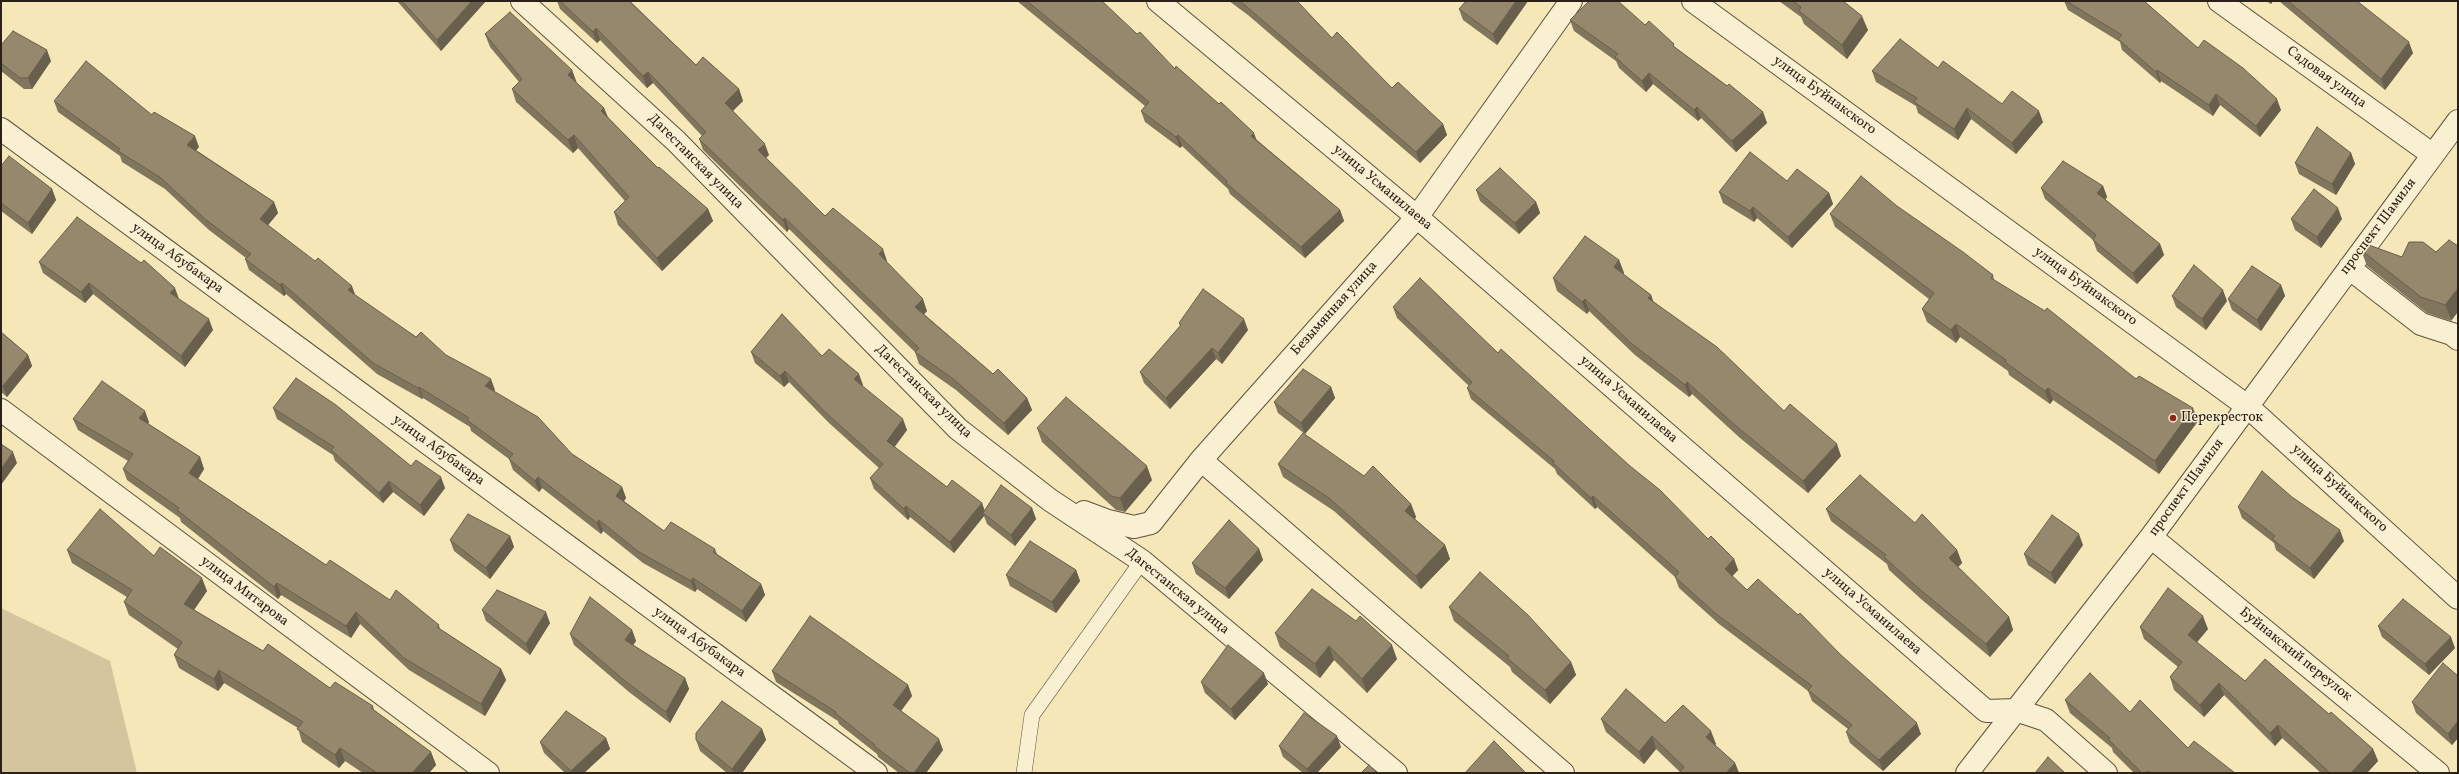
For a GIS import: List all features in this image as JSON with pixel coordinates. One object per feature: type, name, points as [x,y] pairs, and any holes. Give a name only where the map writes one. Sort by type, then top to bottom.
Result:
[{"type":"street","name":"Дагестанская улица","points":[[522,1],[676,141],[958,429],[1050,500],[1142,561],[1396,773]]},
{"type":"street","name":"улица Усманилаева","points":[[1158,1],[1417,217],[1986,711],[2016,710],[2046,720],[2106,773]]},
{"type":"street","name":"Безымянная улица","points":[[1050,500],[1108,521],[1134,527],[1151,523],[1201,460],[1417,217],[1570,1]]},
{"type":"street","name":"улица Буйнакского","points":[[1693,1],[2248,406],[2458,598]]},
{"type":"street","name":"Садовая улица","points":[[2219,1],[2433,155]]},
{"type":"street","name":"проспект Шамиля","points":[[1967,773],[2151,537],[2458,121]]},
{"type":"street","name":"улица Абубакара","points":[[1,129],[876,773]]},
{"type":"street","points":[[2349,268],[2421,324],[2452,334],[2458,339]]},
{"type":"street","name":"улица Митарова","points":[[1,410],[488,773]]},
{"type":"street","points":[[1201,460],[1562,773]]},
{"type":"street","name":"Буйнакский переулок","points":[[2151,537],[2438,773]]},
{"type":"lane","points":[[1024,773],[1032,715],[1142,561]]},
{"type":"shaded area","points":[[1,608],[110,661],[137,773],[1,773]]},
{"type":"building","points":[[402,1],[472,1],[437,40]]},
{"type":"building","points":[[560,1],[629,1],[696,65],[703,57],[739,89],[725,103],[765,144],[758,150],[825,216],[833,208],[883,249],[879,254],[923,299],[915,307],[993,374],[998,369],[1027,398],[1004,423],[952,378],[915,352],[919,348],[785,218],[783,220],[699,139],[706,132],[648,72],[643,76],[596,28],[593,32]]},
{"type":"building","points":[[1027,1],[1102,1],[1137,34],[1140,32],[1175,69],[1176,66],[1219,104],[1221,102],[1254,133],[1251,136],[1340,210],[1301,247],[1226,183],[1227,181],[1178,135],[1176,137],[1141,111],[1149,102]]},
{"type":"building","points":[[1240,1],[1297,1],[1332,38],[1337,32],[1392,88],[1398,82],[1443,124],[1416,152]]},
{"type":"building","points":[[1466,1],[1516,1],[1493,34],[1459,9]]},
{"type":"building","points":[[1589,1],[1618,1],[1645,25],[1649,21],[1674,44],[1673,46],[1727,86],[1729,84],[1763,112],[1732,141],[1697,107],[1694,110],[1649,73],[1642,81],[1615,57],[1618,54],[1570,20]]},
{"type":"building","points":[[1793,1],[1843,1],[1862,16],[1842,45],[1799,11],[1801,7]]},
{"type":"building","points":[[2066,1],[2144,1],[2198,48],[2204,40],[2243,68],[2277,99],[2256,126],[2216,94],[2209,105],[2157,70],[2156,72],[2118,39],[2122,35]]},
{"type":"building","points":[[2288,1],[2357,1],[2409,42],[2381,79]]},
{"type":"building","points":[[510,12],[572,70],[568,75],[604,108],[601,111],[658,168],[659,167],[708,209],[657,258],[614,212],[629,197],[574,135],[568,140],[512,89],[522,79],[485,34]]},
{"type":"building","points":[[13,31],[47,50],[28,78],[20,78],[1,63],[1,45]]},
{"type":"building","points":[[1900,39],[1938,68],[1943,61],[2002,104],[2012,91],[2039,111],[2012,143],[1967,108],[1954,129],[1914,102],[1917,98],[1872,71]]},
{"type":"building","points":[[86,61],[152,115],[154,112],[195,136],[187,145],[274,202],[260,219],[315,261],[318,258],[352,286],[348,290],[416,337],[421,332],[446,355],[491,379],[485,386],[538,417],[572,454],[622,487],[616,496],[664,531],[671,522],[715,549],[713,552],[761,584],[742,611],[693,578],[691,581],[639,552],[599,520],[597,523],[538,477],[535,481],[509,459],[513,454],[467,420],[469,418],[419,387],[418,388],[373,363],[282,283],[280,285],[245,259],[251,254],[205,219],[161,178],[118,151],[120,149],[54,101]]},
{"type":"building","points":[[2317,127],[2351,153],[2332,184],[2295,163]]},
{"type":"building","points":[[1750,152],[1787,181],[1797,169],[1829,193],[1788,237],[1753,207],[1750,211],[1719,192]]},
{"type":"building","points":[[9,156],[52,189],[28,223],[1,203],[1,166]]},
{"type":"building","points":[[2063,161],[2103,186],[2097,193],[2160,244],[2133,273],[2093,240],[2096,235],[2041,188]]},
{"type":"building","points":[[1500,168],[1536,202],[1515,223],[1476,190]]},
{"type":"building","points":[[1861,176],[1897,206],[1993,275],[1991,278],[2045,311],[2047,308],[2136,379],[2139,376],[2193,408],[2155,461],[2048,388],[2045,391],[2005,362],[2006,360],[1956,324],[1951,330],[1922,309],[1934,293],[1830,214]]},
{"type":"building","points":[[2314,189],[2338,208],[2317,237],[2291,219]]},
{"type":"building","points":[[77,217],[141,263],[144,260],[175,288],[170,293],[209,319],[181,356],[89,283],[81,292],[39,262]]},
{"type":"building","points":[[1585,236],[1619,260],[1614,267],[1651,295],[1648,298],[1717,347],[1784,411],[1790,404],[1837,444],[1803,481],[1736,426],[1687,382],[1685,385],[1631,343],[1585,299],[1582,302],[1553,278]]},
{"type":"building","points":[[2449,240],[2458,246],[2458,288],[2445,305],[2421,297],[2361,250],[2366,244],[2402,257],[2409,242],[2423,242],[2436,252]]},
{"type":"building","points":[[2194,265],[2223,290],[2202,319],[2172,296]]},
{"type":"building","points":[[2252,266],[2281,285],[2257,320],[2228,299]]},
{"type":"building","points":[[1420,278],[1498,353],[1501,349],[1630,466],[1660,490],[1708,539],[1711,536],[1734,559],[1725,569],[1747,590],[1758,579],[1798,615],[1800,613],[1841,655],[1917,723],[1879,760],[1846,732],[1852,725],[1808,690],[1812,686],[1715,613],[1675,577],[1679,572],[1593,496],[1591,498],[1553,463],[1554,461],[1467,388],[1472,382],[1393,307]]},
{"type":"building","points":[[1203,289],[1244,319],[1218,353],[1212,348],[1166,398],[1140,372],[1181,325],[1179,323]]},
{"type":"building","points":[[782,314],[822,356],[829,349],[859,374],[854,379],[903,419],[887,441],[947,487],[952,480],[982,503],[950,542],[906,506],[904,509],[870,478],[883,464],[825,412],[785,371],[780,376],[751,352]]},
{"type":"building","points":[[1,332],[28,355],[3,386],[1,384]]},
{"type":"building","points":[[1303,369],[1331,387],[1301,423],[1274,402]]},
{"type":"building","points":[[296,378],[336,405],[411,466],[416,460],[441,477],[420,505],[389,481],[379,493],[331,450],[334,447],[273,408]]},
{"type":"building","points":[[102,381],[145,411],[139,418],[200,457],[189,473],[326,565],[330,560],[390,600],[396,590],[439,625],[437,627],[501,669],[481,704],[404,658],[356,612],[346,626],[277,583],[274,587],[177,510],[179,508],[123,469],[133,454],[73,419]]},
{"type":"building","points":[[1066,397],[1147,466],[1120,498],[1111,496],[1037,428]]},
{"type":"building","points":[[1303,433],[1364,476],[1373,466],[1411,504],[1405,511],[1445,545],[1416,576],[1329,498],[1278,464]]},
{"type":"building","points":[[1,444],[13,452],[1,469]]},
{"type":"building","points":[[2262,471],[2292,497],[2340,530],[2310,568],[2272,539],[2275,536],[2238,507]]},
{"type":"building","points":[[1860,475],[1915,523],[1922,514],[1957,550],[1949,558],[2009,617],[1986,644],[1917,587],[1884,557],[1886,555],[1826,509]]},
{"type":"building","points":[[1001,485],[1032,508],[1011,535],[983,513]]},
{"type":"building","points":[[100,509],[154,556],[160,547],[202,578],[184,604],[263,651],[268,644],[330,688],[335,682],[373,706],[371,708],[431,752],[412,773],[377,773],[340,748],[335,755],[297,729],[303,722],[219,670],[214,679],[174,655],[182,642],[124,602],[132,590],[67,550]]},
{"type":"building","points":[[468,514],[510,536],[486,568],[450,540]]},
{"type":"building","points":[[2052,515],[2079,534],[2051,573],[2024,554]]},
{"type":"building","points":[[1229,520],[1259,549],[1225,588],[1192,563]]},
{"type":"building","points":[[1030,541],[1076,570],[1052,602],[1006,575]]},
{"type":"building","points":[[1480,572],[1528,615],[1571,662],[1545,690],[1507,658],[1509,656],[1449,607]]},
{"type":"building","points":[[2168,588],[2203,616],[2188,635],[2245,681],[2265,659],[2329,714],[2331,712],[2373,749],[2351,773],[2330,773],[2278,725],[2270,733],[2219,683],[2200,705],[2170,677],[2182,662],[2140,627]]},
{"type":"building","points":[[1312,589],[1356,621],[1360,616],[1392,645],[1362,679],[1329,646],[1315,664],[1275,633]]},
{"type":"building","points":[[497,590],[546,612],[526,644],[482,610]]},
{"type":"building","points":[[590,597],[632,630],[625,640],[685,678],[666,712],[625,681],[570,634]]},
{"type":"building","points":[[2403,599],[2451,637],[2425,664],[2378,626]]},
{"type":"building","points":[[810,616],[908,685],[893,705],[939,739],[914,773],[910,773],[874,746],[875,745],[835,713],[836,712],[772,671]]},
{"type":"building","points":[[1228,645],[1264,673],[1231,709],[1201,682]]},
{"type":"building","points":[[2443,663],[2458,676],[2458,721],[2448,734],[2412,702]]},
{"type":"building","points":[[2090,673],[2130,712],[2140,700],[2188,748],[2194,741],[2235,773],[2151,773],[2148,771],[2147,773],[2142,773],[2108,739],[2110,738],[2065,700]]},
{"type":"building","points":[[1626,689],[1665,723],[1683,705],[1711,731],[1706,737],[1735,763],[1727,772],[1728,773],[1679,773],[1684,767],[1652,736],[1639,752],[1601,719]]},
{"type":"building","points":[[722,701],[762,729],[732,769],[696,740],[696,733]]},
{"type":"building","points":[[566,711],[606,738],[571,771],[540,742]]},
{"type":"building","points":[[1304,713],[1337,736],[1307,769],[1279,746]]},
{"type":"building","points":[[1494,741],[1526,773],[1465,773]]},
{"type":"building","points":[[2048,757],[2065,773],[2035,773]]},
{"type":"building","points":[[1369,765],[1377,773],[1361,773]]},
{"type":"place","name":"Перекресток","points":[[2173,418]]}]
